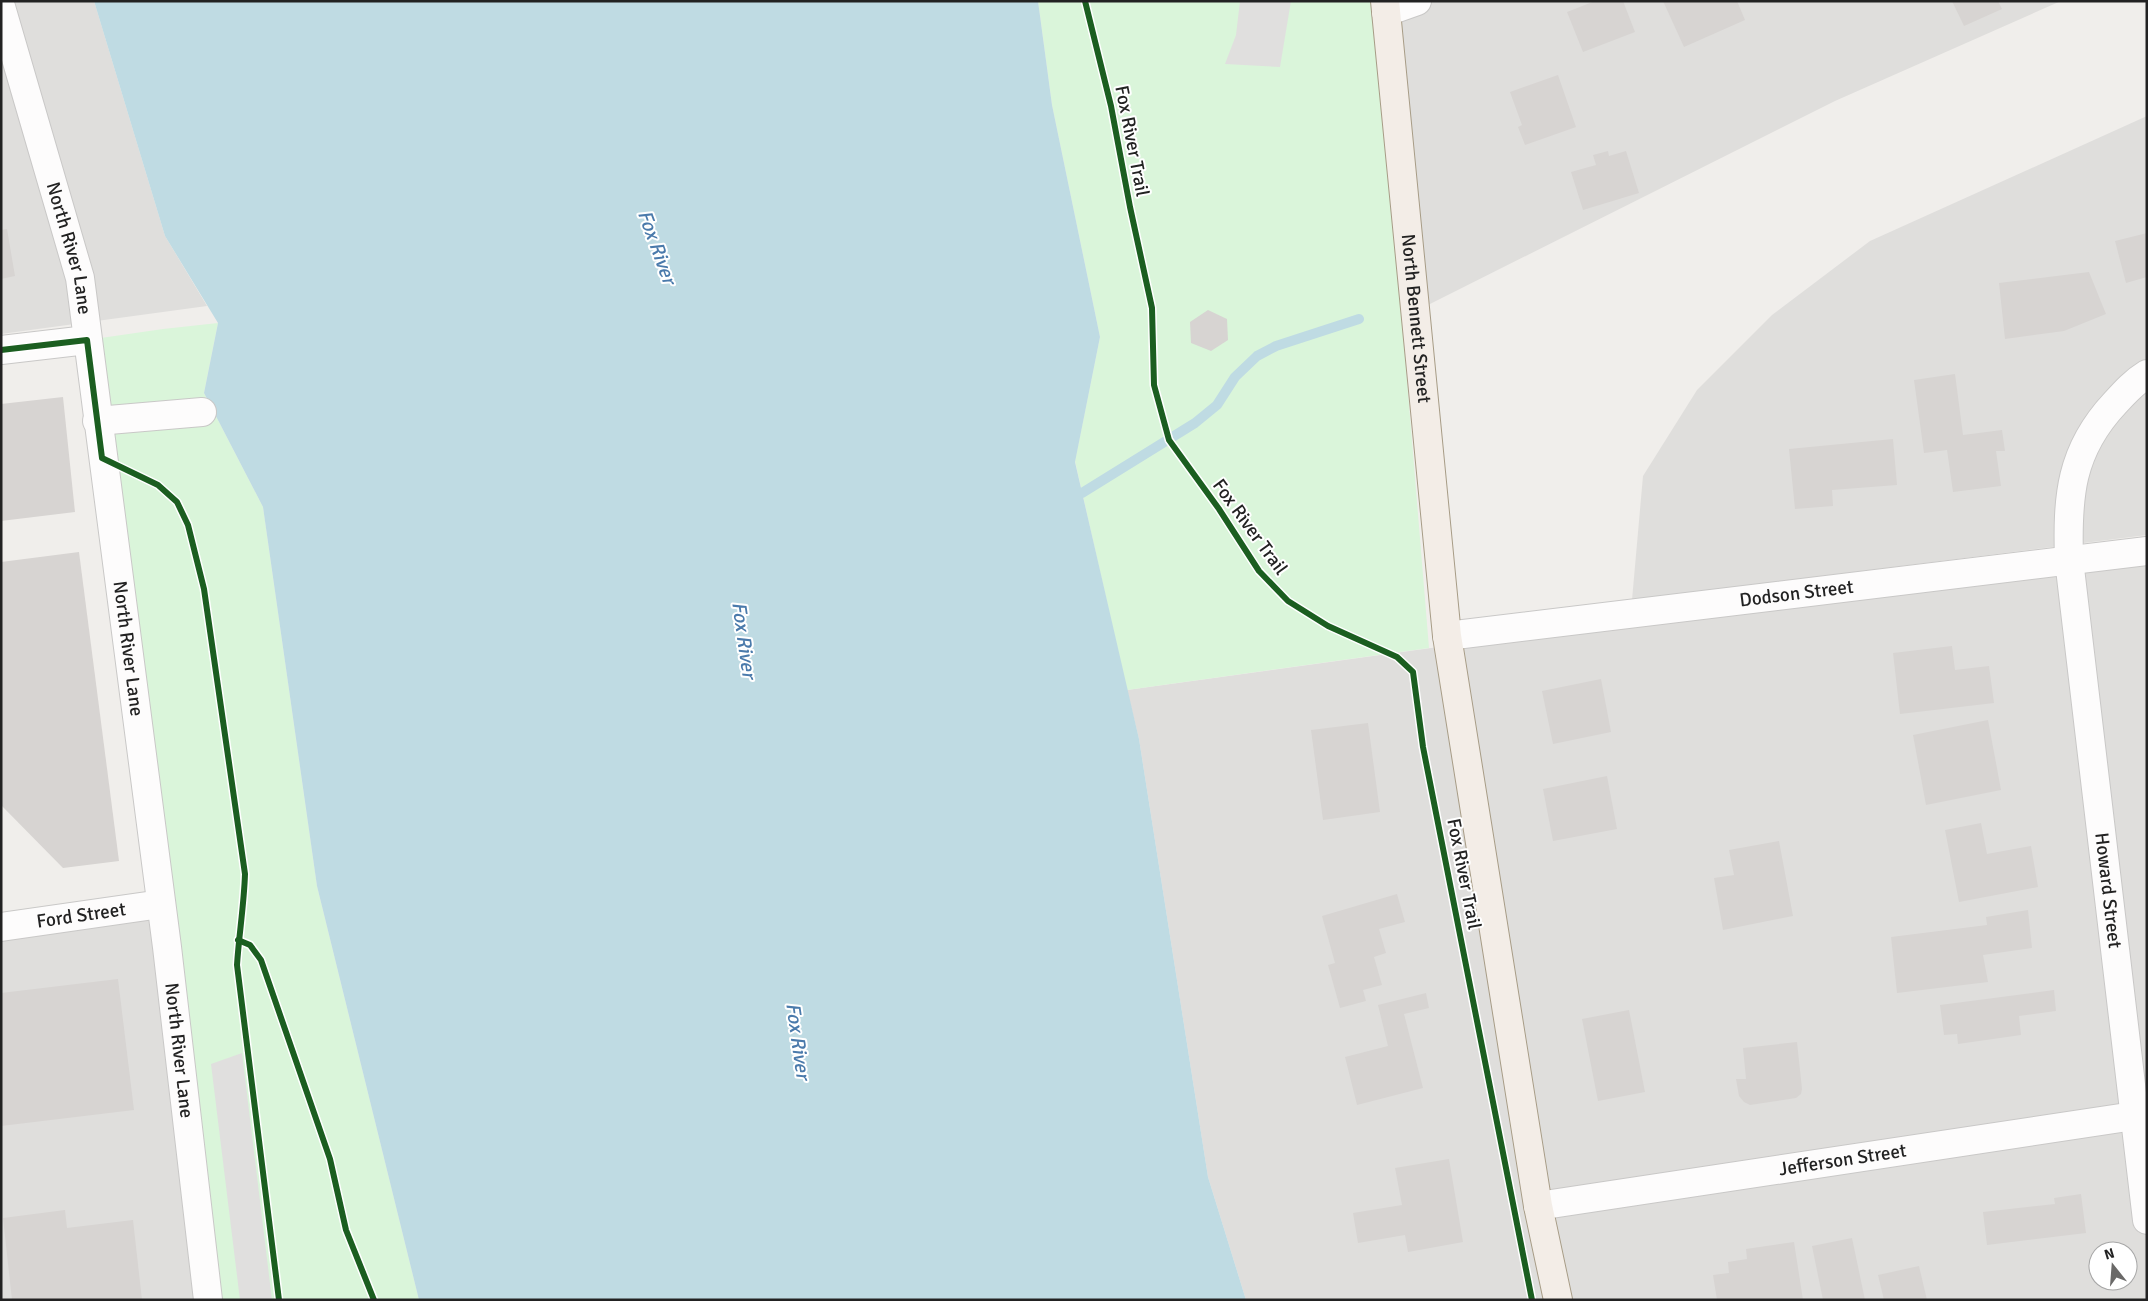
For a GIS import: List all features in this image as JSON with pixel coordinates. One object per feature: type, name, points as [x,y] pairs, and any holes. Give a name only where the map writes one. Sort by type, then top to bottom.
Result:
[{"type":"main road","name":"North Bennett Street","points":[[1386,6],[1447,636],[1538,1206],[1558,1300]]},
{"type":"street","points":[[1386,6],[1417,1]]},
{"type":"street","name":"North River Lane","points":[[1,7],[10,69],[80,278],[161,904],[208,1300]]},
{"type":"street","points":[[1,350],[87,340]]},
{"type":"street","name":"Howard Street","points":[[2147,374],[2135,381],[2101,418],[2076,465],[2068,514],[2069,560],[2140,1115],[2147,1220]]},
{"type":"street","points":[[97,421],[202,412]]},
{"type":"street","name":"Dodson Street","points":[[1447,636],[2147,551]]},
{"type":"street","name":"Ford Street","points":[[1,926],[161,904]]},
{"type":"street","name":"Jefferson Street","points":[[1538,1206],[2140,1115]]},
{"type":"path","points":[[238,948],[240,932]]},
{"type":"path","points":[[238,940],[250,945],[261,960],[330,1159],[346,1230],[373,1299]]},
{"type":"shaded area","points":[[1,1],[94,1],[165,236],[207,306],[1,334]]},
{"type":"shaded area","points":[[1240,1],[1291,1],[1280,67],[1225,64],[1236,35]]},
{"type":"shaded area","points":[[1395,1],[2061,1],[1835,101],[1422,308]]},
{"type":"shaded area","points":[[2147,116],[2147,535],[1632,600],[1643,476],[1697,390],[1772,315],[1870,241]]},
{"type":"shaded area","points":[[2147,559],[2147,1300],[1246,1300],[1208,1177],[1139,739],[1127,690],[1460,644]]},
{"type":"shaded area","points":[[153,916],[197,1300],[1,1300],[1,937]]},
{"type":"shaded area","points":[[242,1053],[272,1300],[240,1300],[211,1064]]},
{"type":"green space","points":[[1038,1],[1372,1],[1395,234],[1429,648],[1127,690],[1075,461],[1100,337],[1052,105]]},
{"type":"green space","points":[[218,323],[204,393],[263,507],[317,886],[419,1300],[208,1300],[87,340]]},
{"type":"water","name":"Fox River","points":[[94,1],[1038,1],[1052,105],[1100,337],[1075,462],[1139,739],[1208,1177],[1246,1300],[419,1300],[317,886],[263,507],[204,393],[218,323],[165,236]]},
{"type":"building","points":[[1595,1],[1623,1],[1635,32],[1583,52],[1567,12]]},
{"type":"building","points":[[1663,1],[1737,1],[1745,20],[1684,47]]},
{"type":"building","points":[[1952,1],[1998,1],[2002,9],[1964,26]]},
{"type":"building","points":[[1558,75],[1576,127],[1525,145],[1518,127],[1522,125],[1510,92]]},
{"type":"building","points":[[1608,151],[1609,156],[1626,151],[1639,193],[1583,210],[1571,172],[1596,165],[1593,155]]},
{"type":"building","points":[[7,229],[15,276],[1,279],[1,230]]},
{"type":"building","points":[[2147,233],[2147,277],[2126,283],[2115,241]]},
{"type":"building","points":[[2089,272],[2106,314],[2064,331],[2005,339],[1999,283]]},
{"type":"building","points":[[1208,310],[1227,319],[1228,340],[1211,351],[1191,343],[1190,322]]},
{"type":"building","points":[[1955,374],[1963,435],[2002,430],[2005,451],[1996,451],[2001,486],[1953,492],[1947,450],[1924,453],[1914,380]]},
{"type":"building","points":[[63,397],[75,512],[1,521],[1,404]]},
{"type":"building","points":[[1893,439],[1897,485],[1832,490],[1833,506],[1795,509],[1789,449]]},
{"type":"building","points":[[79,552],[119,861],[63,868],[1,805],[1,562]]},
{"type":"building","points":[[1952,646],[1955,670],[1989,666],[1994,703],[1900,714],[1893,653]]},
{"type":"building","points":[[1601,679],[1611,732],[1553,744],[1542,691]]},
{"type":"building","points":[[1988,720],[2001,790],[1926,805],[1913,735]]},
{"type":"building","points":[[1368,723],[1380,812],[1323,820],[1311,730]]},
{"type":"building","points":[[1607,776],[1617,829],[1553,841],[1543,789]]},
{"type":"building","points":[[1981,823],[1987,854],[2031,846],[2038,887],[1959,902],[1945,830]]},
{"type":"building","points":[[1779,841],[1793,916],[1723,930],[1714,878],[1734,875],[1729,850]]},
{"type":"building","points":[[1397,894],[1405,922],[1379,929],[1386,953],[1374,957],[1382,985],[1363,990],[1366,1001],[1340,1008],[1328,965],[1335,963],[1322,916]]},
{"type":"building","points":[[2028,910],[2032,948],[1983,955],[1988,982],[1897,993],[1891,937],[1987,925],[1986,917]]},
{"type":"building","points":[[118,979],[134,1110],[1,1126],[1,993]]},
{"type":"building","points":[[2054,990],[2056,1011],[2019,1016],[2021,1035],[1958,1044],[1957,1034],[1944,1035],[1940,1005]]},
{"type":"building","points":[[1426,993],[1429,1008],[1404,1014],[1423,1088],[1357,1105],[1345,1057],[1388,1046],[1378,1005]]},
{"type":"building","points":[[1629,1010],[1645,1092],[1598,1101],[1582,1019]]},
{"type":"building","points":[[1797,1042],[1801,1094],[1796,1098],[1750,1105],[1744,1102],[1739,1096],[1736,1079],[1746,1079],[1743,1048]]},
{"type":"building","points":[[1449,1159],[1463,1242],[1408,1252],[1405,1235],[1358,1243],[1353,1213],[1402,1205],[1395,1168]]},
{"type":"building","points":[[2081,1194],[2086,1233],[1987,1245],[1983,1212],[2055,1204],[2054,1198]]},
{"type":"building","points":[[65,1210],[67,1228],[133,1220],[142,1300],[12,1300],[3,1218]]},
{"type":"building","points":[[1852,1238],[1865,1300],[1823,1300],[1812,1246]]},
{"type":"building","points":[[1794,1242],[1803,1300],[1717,1300],[1713,1275],[1729,1273],[1728,1262],[1747,1259],[1746,1249]]},
{"type":"building","points":[[1919,1266],[1927,1300],[1884,1300],[1878,1275]]},
{"type":"waterway","points":[[1082,493],[1195,423],[1217,405],[1235,377],[1257,356],[1276,346],[1359,319]]},
{"type":"cycle path","name":"Fox River Trail","points":[[1085,1],[1111,106],[1152,308],[1154,385],[1169,440],[1219,509],[1259,571],[1288,601],[1328,626],[1397,657],[1413,672],[1423,747],[1532,1300]]},
{"type":"cycle path","points":[[1,350],[87,340],[102,458],[158,485],[177,502],[188,525],[204,589],[245,874],[237,965],[279,1300]]},
{"type":"cycle path","points":[[238,940],[250,945],[261,960],[330,1159],[346,1230],[374,1300]]}]
